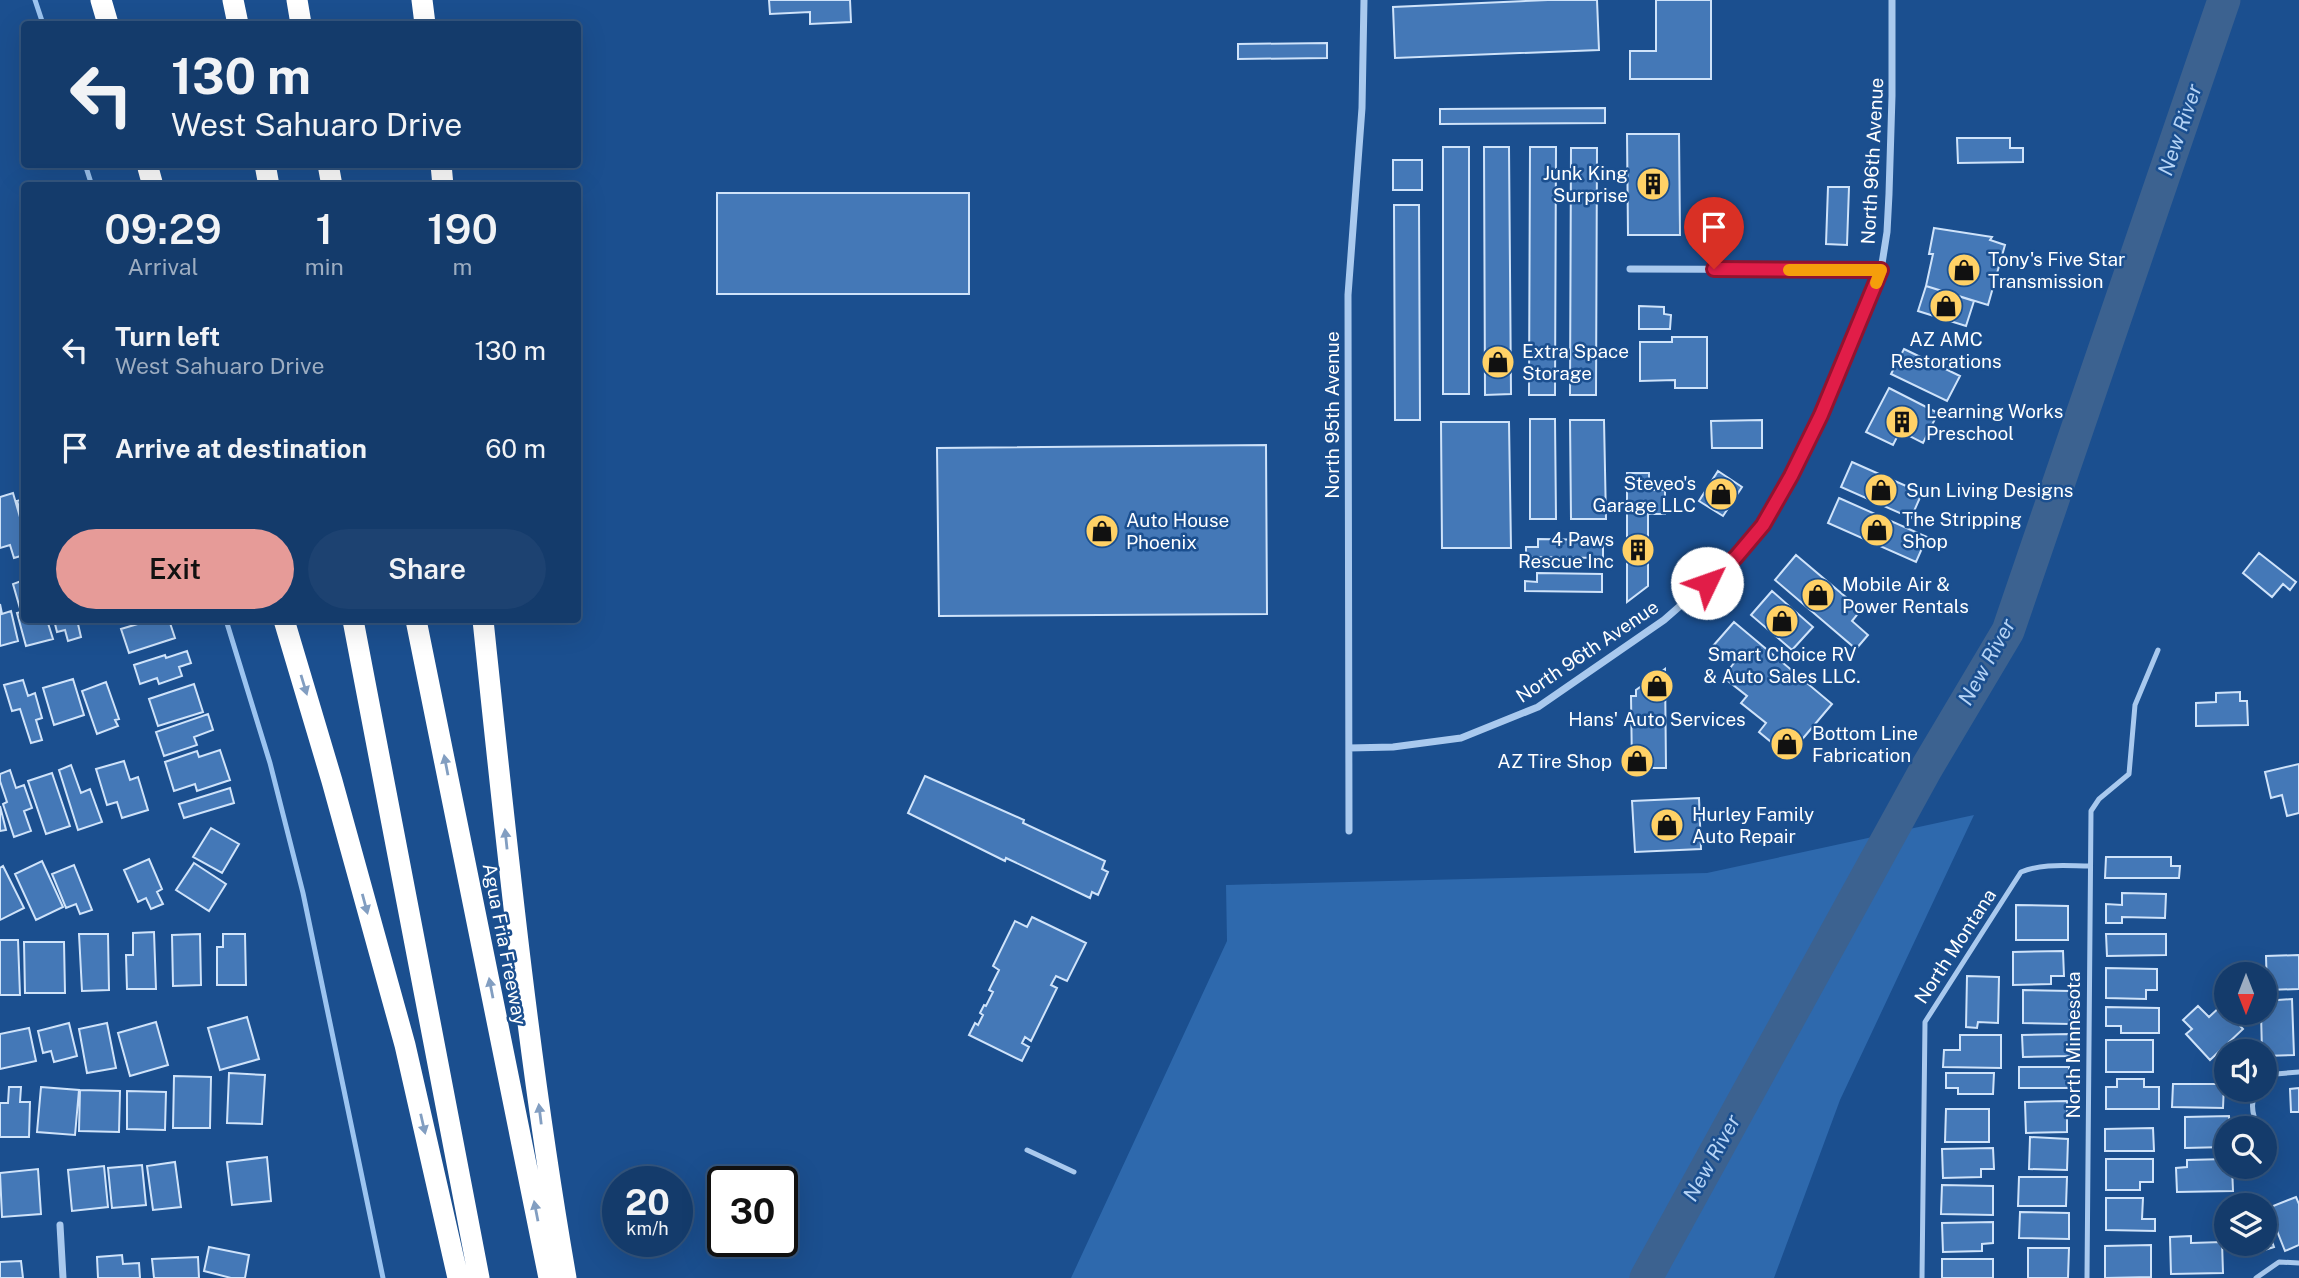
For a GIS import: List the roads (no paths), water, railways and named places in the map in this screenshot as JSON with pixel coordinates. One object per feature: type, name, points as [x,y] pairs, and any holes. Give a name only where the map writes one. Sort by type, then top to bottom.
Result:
[{"type":"highway","points":[[101,0],[107,21]]},
{"type":"highway","points":[[233,0],[237,21]]},
{"type":"highway","points":[[297,0],[300,21]]},
{"type":"highway","points":[[422,0],[425,21]]},
{"type":"highway","points":[[285,623],[405,1045],[458,1278]]},
{"type":"highway","points":[[354,623],[479,1278]]},
{"type":"highway","name":"Agua Fria Freeway","points":[[417,623],[550,1278]]},
{"type":"highway","points":[[482,623],[513,900],[549,1183],[566,1278]]},
{"type":"street","name":"North 95th Avenue","points":[[1349,831],[1348,295],[1362,108],[1364,0]]},
{"type":"street","name":"North 96th Avenue","points":[[1349,748],[1393,747],[1461,738],[1538,707],[1664,620],[1736,557],[1763,525],[1791,476],[1827,402],[1881,270],[1889,194],[1892,0]]},
{"type":"street","points":[[1630,269],[1881,270]]},
{"type":"street","points":[[60,1225],[63,1278]]},
{"type":"lane","name":"North Minnesota","points":[[2087,1278],[2091,811],[2099,799],[2129,774],[2135,705],[2158,650]]},
{"type":"lane","name":"North Montana","points":[[1922,1278],[1925,1021],[2021,872],[2032,867],[2090,866]]},
{"type":"lane","points":[[2277,1074],[2299,1072]]},
{"type":"lane","points":[[1027,1150],[1074,1171]]},
{"type":"lane","points":[[2256,1278],[2279,1262],[2299,1263]]},
{"type":"waterway","points":[[35,0],[42,21]]},
{"type":"waterway","name":"New River","points":[[1646,1278],[1926,769],[2008,631],[2224,0]]},
{"type":"waterway","points":[[86,168],[91,182]]},
{"type":"waterway","points":[[227,623],[270,763],[303,893],[383,1278]]},
{"type":"place","name":"Junk King Surprise","points":[[1653,184]]},
{"type":"place","name":"Tony's Five Star Transmission","points":[[1964,270]]},
{"type":"place","name":"AZ AMC Restorations","points":[[1946,306]]},
{"type":"place","name":"Extra Space Storage","points":[[1498,362]]},
{"type":"place","name":"Learning Works Preschool","points":[[1902,422]]},
{"type":"place","name":"Sun Living Designs","points":[[1881,490]]},
{"type":"place","name":"Steveo's Garage LLC","points":[[1721,494]]},
{"type":"place","name":"The Stripping Shop","points":[[1877,530]]},
{"type":"place","name":"Auto House Phoenix","points":[[1102,531]]},
{"type":"place","name":"4 Paws Rescue Inc","points":[[1638,550]]},
{"type":"place","name":"Mobile Air & Power Rentals","points":[[1818,595]]},
{"type":"place","name":"Smart Choice RV & Auto Sales LLC.","points":[[1782,621]]},
{"type":"place","name":"Hans' Auto Services","points":[[1657,686]]},
{"type":"place","name":"Bottom Line Fabrication","points":[[1787,744]]},
{"type":"place","name":"AZ Tire Shop","points":[[1637,761]]},
{"type":"place","name":"Hurley Family Auto Repair","points":[[1667,825]]}]
